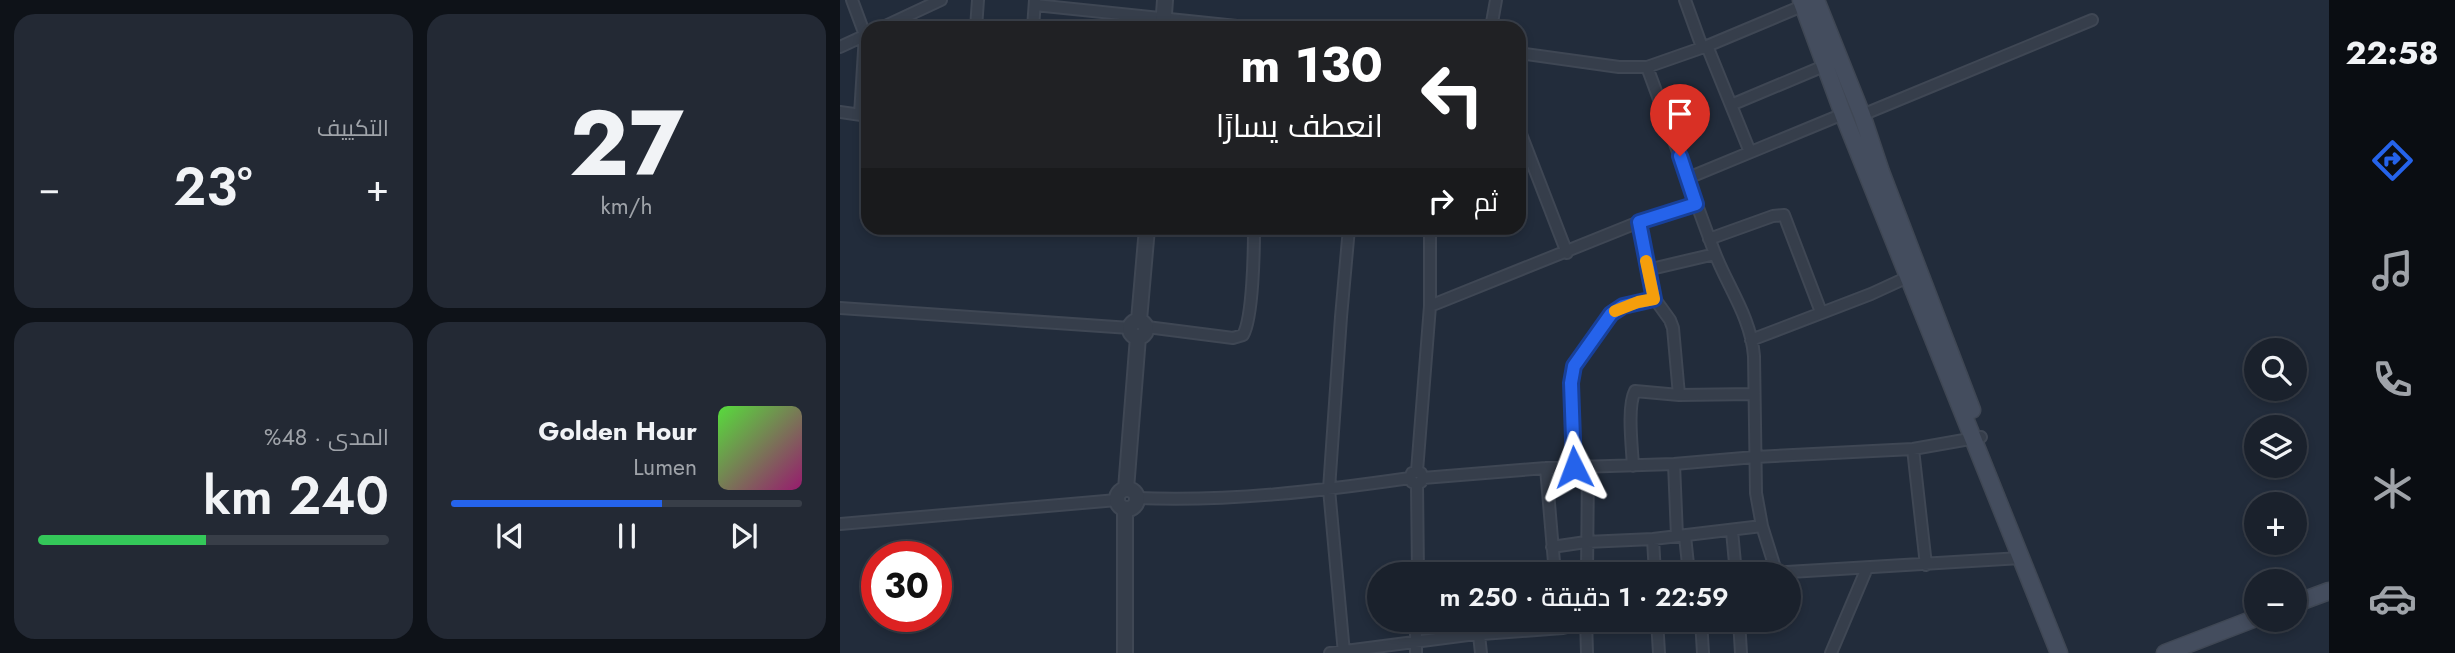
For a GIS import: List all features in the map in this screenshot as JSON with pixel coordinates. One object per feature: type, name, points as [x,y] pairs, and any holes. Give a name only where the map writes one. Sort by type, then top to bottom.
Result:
[{"type":"main road","points":[[1806,2],[1824,66],[1908,277],[2071,653]]},
{"type":"main road","points":[[1806,2],[1862,116],[2021,558],[2059,653]]},
{"type":"main road","points":[[2307,599],[2329,591]]},
{"type":"main road","points":[[2165,653],[2244,623]]},
{"type":"street","points":[[852,0],[861,21]]},
{"type":"street","points":[[896,21],[941,0]]},
{"type":"street","points":[[976,21],[978,0]]},
{"type":"street","points":[[1163,21],[1165,0]]},
{"type":"street","points":[[1493,21],[1496,0]]},
{"type":"street","points":[[1685,0],[1750,152]]},
{"type":"street","points":[[1526,54],[1619,67],[1647,67],[1704,46],[1806,2]]},
{"type":"street","points":[[1034,21],[1035,3],[1145,21]]},
{"type":"street","points":[[1862,116],[2092,20]]},
{"type":"street","points":[[840,47],[861,38]]},
{"type":"street","points":[[1731,105],[1824,66]]},
{"type":"street","points":[[1647,67],[1709,239],[1742,310],[1751,340],[1756,492],[1762,526],[1773,562]]},
{"type":"street","points":[[840,112],[861,116]]},
{"type":"street","points":[[1688,178],[1843,114]]},
{"type":"street","points":[[1526,147],[1567,253]]},
{"type":"street","points":[[1430,306],[1639,222],[1696,204]]},
{"type":"street","points":[[1709,239],[1779,214],[1784,215],[1821,312]]},
{"type":"street","points":[[1639,222],[1654,299],[1673,327],[1679,395]]},
{"type":"street","points":[[1125,653],[1126,499],[1146,235]]},
{"type":"street","points":[[840,308],[1139,328],[1233,338],[1243,335],[1247,328],[1254,235]]},
{"type":"street","points":[[1344,652],[1329,489],[1348,235]]},
{"type":"street","points":[[1418,562],[1417,478],[1430,306],[1430,235]]},
{"type":"street","points":[[1647,270],[1715,254]]},
{"type":"street","points":[[1751,340],[1908,277]]},
{"type":"street","points":[[1574,467],[1571,383],[1574,366],[1611,314],[1623,306],[1654,299]]},
{"type":"street","points":[[1633,466],[1633,394],[1640,391],[1679,395],[1754,394]]},
{"type":"street","points":[[840,524],[1126,499],[1217,498],[1546,468],[1674,464],[1913,449],[1977,438]]},
{"type":"street","points":[[1913,449],[1926,565]]},
{"type":"street","points":[[1674,464],[1681,536],[1686,562]]},
{"type":"street","points":[[1587,562],[1588,466]]},
{"type":"street","points":[[1546,468],[1554,562]]},
{"type":"street","points":[[1552,547],[1762,526]]},
{"type":"street","points":[[1731,531],[1735,562]]},
{"type":"street","points":[[1653,539],[1654,562]]},
{"type":"street","points":[[1801,570],[2021,558]]},
{"type":"street","points":[[1831,653],[1867,568]]},
{"type":"street","points":[[1330,653],[1416,648],[1502,632]]},
{"type":"street","points":[[1586,632],[1587,653]]},
{"type":"street","points":[[1658,632],[1659,653]]},
{"type":"street","points":[[1702,632],[1703,653]]},
{"type":"street","points":[[1740,632],[1741,653]]},
{"type":"street","points":[[1479,635],[1481,653]]},
{"type":"slow traffic","points":[[1615,311],[1623,306],[1654,299],[1646,261]]},
{"type":"route","points":[[1574,467],[1571,383],[1574,366],[1611,314],[1623,306],[1654,299],[1639,222],[1696,204],[1680,156]]}]
